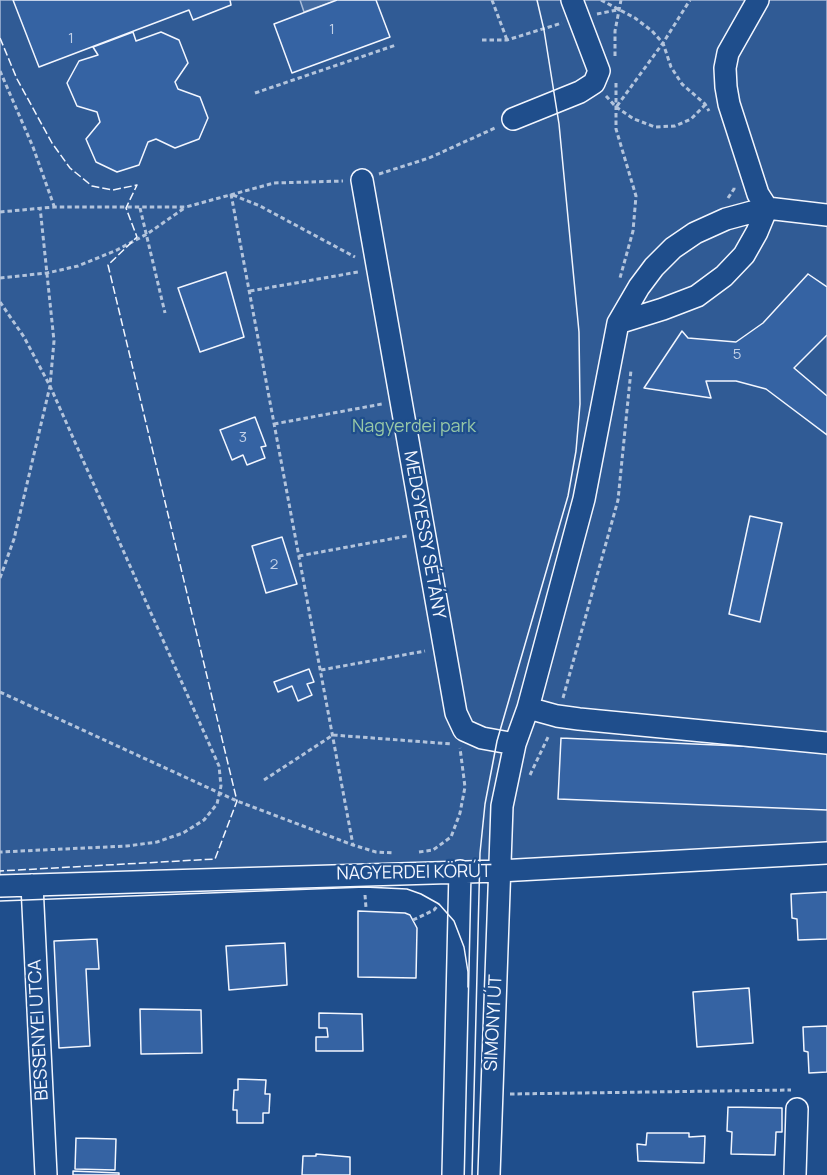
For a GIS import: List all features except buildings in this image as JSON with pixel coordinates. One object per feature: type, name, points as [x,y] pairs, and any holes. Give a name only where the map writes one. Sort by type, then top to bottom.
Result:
[{"type":"street","points":[[758,0],[728,53],[725,68],[729,104],[758,194],[767,208]]},
{"type":"street","points":[[513,119],[580,92],[594,82],[599,71],[568,18]]},
{"type":"street","name":"MEDGYESSY SÉTÁNY","points":[[362,180],[456,713],[464,730],[482,738],[515,744]]},
{"type":"street","points":[[618,323],[697,296],[724,276],[744,255],[767,208]]},
{"type":"street","points":[[499,871],[502,806],[515,744],[528,708],[584,499],[618,323],[639,287],[654,267],[673,248],[694,233],[726,219],[767,208],[827,215]]},
{"type":"street","points":[[528,708],[557,716],[827,742]]},
{"type":"street","name":"NAGYERDEI KÖRÚT","points":[[0,886],[499,871],[827,854]]},
{"type":"street","name":"SIMONYI ÚT","points":[[489,1175],[499,871]]},
{"type":"street","name":"SIMONYI ÚT","points":[[453,1175],[460,872]]},
{"type":"street","name":"BESSENYEI UTCA","points":[[32,885],[46,1175]]},
{"type":"street","points":[[795,1175],[797,1109]]},
{"type":"path","points":[[492,0],[507,40]]},
{"type":"path","points":[[601,0],[652,31],[663,43],[671,67],[682,84],[705,104],[710,112]]},
{"type":"path","points":[[615,65],[615,31],[621,0]]},
{"type":"path","points":[[616,107],[663,43],[690,0]]},
{"type":"path","points":[[482,40],[507,40],[534,33],[568,18],[619,9]]},
{"type":"path","points":[[255,93],[396,45]]},
{"type":"path","points":[[0,71],[33,147],[54,207]]},
{"type":"path","points":[[615,75],[616,129],[636,196],[633,231],[616,287]]},
{"type":"path","points":[[594,82],[616,107],[634,119],[655,127],[675,126],[691,119],[726,87]]},
{"type":"path","points":[[721,200],[728,198],[734,189],[733,182]]},
{"type":"path","points":[[354,845],[231,194],[260,206],[378,268]]},
{"type":"path","points":[[0,578],[14,539],[50,386],[54,341],[40,207]]},
{"type":"path","points":[[0,212],[40,207],[186,207],[147,234],[117,250],[78,266],[47,273],[0,278]]},
{"type":"path","points":[[140,208],[165,313]]},
{"type":"path","points":[[249,291],[378,268]]},
{"type":"path","points":[[620,278],[628,269]]},
{"type":"path","points":[[0,302],[24,337],[50,386],[219,766],[217,804],[204,820],[183,833],[157,842],[127,846],[0,852]]},
{"type":"path","points":[[528,784],[530,774],[557,716],[618,500],[632,362]]},
{"type":"path","points":[[274,424],[401,401]]},
{"type":"path","points":[[299,556],[424,533]]},
{"type":"path","points":[[321,670],[444,647]]},
{"type":"path","points":[[0,692],[219,793],[354,845],[376,852],[396,853]]},
{"type":"path","points":[[264,780],[333,735],[459,744],[465,787],[460,813],[451,837],[433,850],[415,853]]},
{"type":"path","points":[[365,892],[366,908]]},
{"type":"path","points":[[413,920],[434,910]]},
{"type":"path","points":[[502,1094],[792,1090],[797,1109]]},
{"type":"green space","name":"Nagyerdei park","points":[[0,0],[827,0],[827,853],[0,886]]},
{"type":"shaded area","points":[[300,0],[337,0],[304,12]]},
{"type":"tram line","points":[[472,1175],[480,853],[485,804],[497,741],[568,496],[576,451],[580,404],[579,332],[559,124],[537,0]]},
{"type":"tram line","points":[[0,901],[365,887],[407,889],[439,904],[454,921],[464,947],[468,987]]},
{"type":"fence","points":[[0,38],[17,79],[52,143],[70,168],[92,186],[113,190],[137,185],[126,208],[137,237],[108,265],[237,801],[215,859],[0,871]]}]
